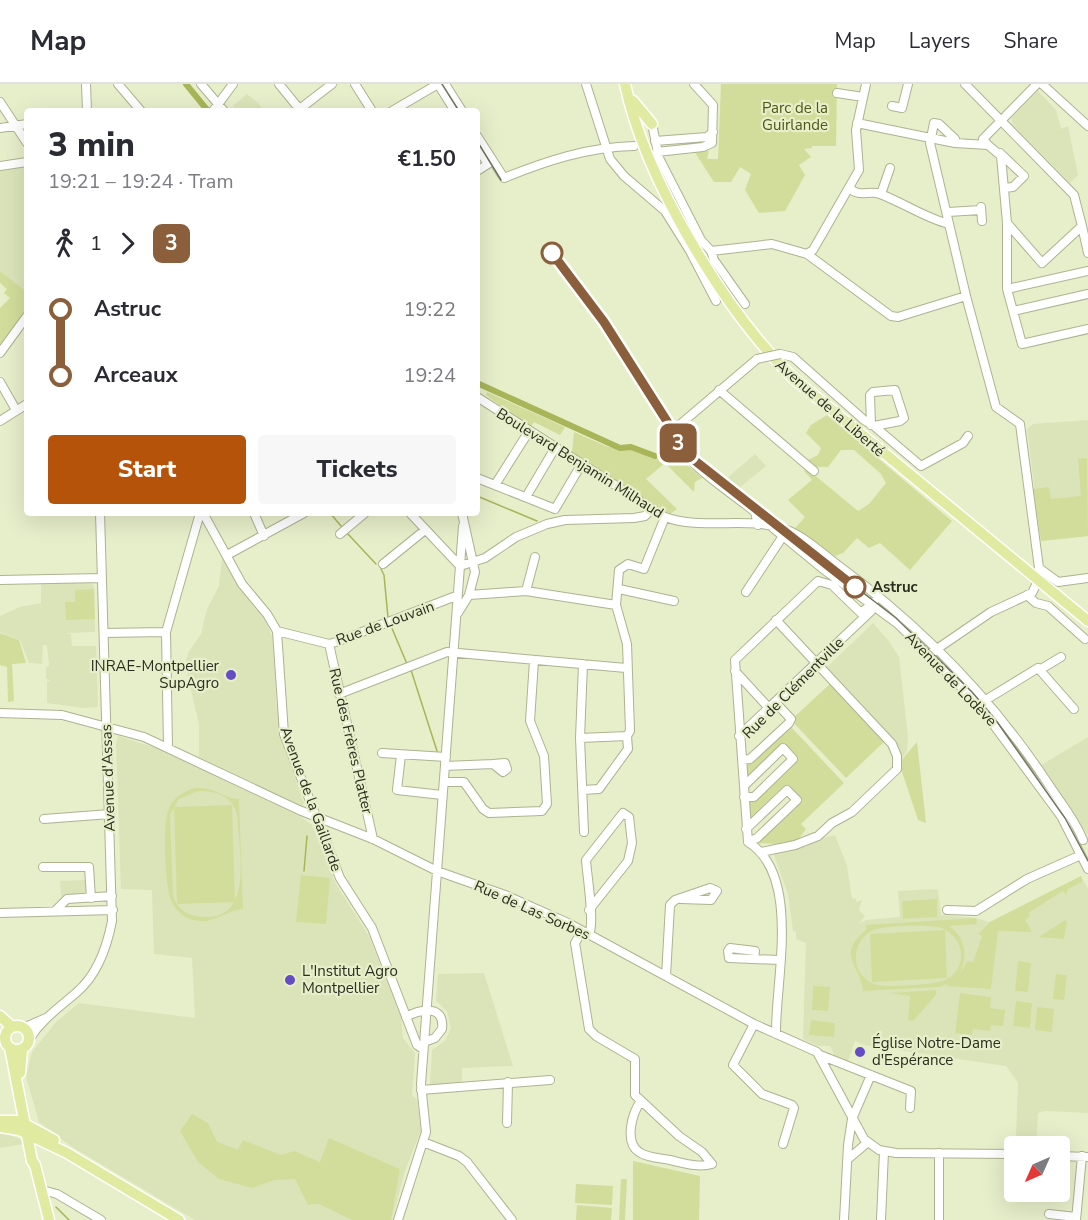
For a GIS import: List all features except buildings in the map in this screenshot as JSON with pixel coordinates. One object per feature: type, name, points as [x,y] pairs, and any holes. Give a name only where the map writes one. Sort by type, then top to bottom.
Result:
[{"type":"main road","points":[[625,86],[643,117],[652,124]]},
{"type":"main road","name":"Avenue de la Liberté","points":[[625,86],[638,144],[685,227]]},
{"type":"main road","name":"Avenue de la Liberté","points":[[625,86],[627,111],[640,153],[737,312],[776,361],[954,513],[1088,621]]},
{"type":"main road","points":[[638,144],[643,125],[652,124]]},
{"type":"main road","name":"Avenue de la Liberté","points":[[954,513],[1022,575],[1036,580]]},
{"type":"main road","points":[[1036,580],[1088,626]]},
{"type":"main road","points":[[0,1016],[10,1028],[30,1038],[22,1050],[19,1069],[32,1161],[36,1160]]},
{"type":"main road","points":[[10,1028],[5,1040],[10,1048],[29,1130]]},
{"type":"main road","points":[[10,1048],[22,1050]]},
{"type":"main road","points":[[0,1119],[13,1110],[20,1099]]},
{"type":"main road","points":[[0,1119],[59,1143],[67,1153]]},
{"type":"main road","points":[[0,1127],[29,1130],[51,1147],[67,1153],[177,1219]]},
{"type":"main road","points":[[36,1160],[51,1147]]},
{"type":"main road","points":[[36,1160],[49,1220]]},
{"type":"street","points":[[86,84],[87,108]]},
{"type":"street","points":[[118,84],[138,108]]},
{"type":"street","points":[[201,84],[215,108],[233,84]]},
{"type":"street","points":[[279,84],[297,108]]},
{"type":"street","points":[[302,108],[332,84]]},
{"type":"street","points":[[355,84],[370,108]]},
{"type":"street","points":[[397,108],[438,84],[453,108]]},
{"type":"street","points":[[445,84],[460,108]]},
{"type":"street","points":[[586,84],[604,147],[624,176],[665,211],[690,251],[716,301]]},
{"type":"street","points":[[657,152],[709,146],[713,140],[713,105],[694,84]]},
{"type":"street","points":[[807,254],[813,250],[859,170],[857,123],[866,84]]},
{"type":"street","points":[[892,106],[902,108],[908,84]]},
{"type":"street","points":[[965,84],[1074,195],[1088,253]]},
{"type":"street","points":[[1004,188],[1013,187],[1024,176],[1006,156],[1001,152],[999,154],[983,140],[1040,84],[1088,126]]},
{"type":"street","points":[[837,93],[863,97]]},
{"type":"street","points":[[0,102],[24,138]]},
{"type":"street","points":[[931,653],[1002,606],[1027,596],[1036,580],[1020,424],[996,407],[966,296],[931,138],[937,122],[955,139],[954,143]]},
{"type":"street","points":[[857,123],[954,143],[988,145]]},
{"type":"street","points":[[0,128],[24,124]]},
{"type":"street","points":[[652,124],[657,152],[701,240],[711,251],[714,260],[745,304]]},
{"type":"street","points":[[655,141],[707,137],[713,132]]},
{"type":"street","points":[[480,141],[504,178],[550,160],[604,147],[638,144]]},
{"type":"street","points":[[480,152],[488,164],[480,169]]},
{"type":"street","points":[[999,154],[1007,223],[1007,289],[1022,344],[1088,329]]},
{"type":"street","points":[[0,166],[24,162]]},
{"type":"street","points":[[881,194],[890,168]]},
{"type":"street","points":[[850,188],[859,194],[881,194],[934,220],[949,224]]},
{"type":"street","points":[[948,212],[981,208],[982,221]]},
{"type":"street","points":[[1007,223],[1042,263],[1082,226]]},
{"type":"street","points":[[711,251],[772,244],[807,254],[891,316],[898,317],[966,296]]},
{"type":"street","points":[[1007,289],[1088,272]]},
{"type":"street","points":[[1013,311],[1088,294]]},
{"type":"street","points":[[0,353],[24,320]]},
{"type":"street","points":[[758,525],[755,512],[696,468],[682,453],[670,433],[757,358],[780,354],[793,357],[921,466],[963,443],[968,436]]},
{"type":"street","points":[[0,382],[16,410]]},
{"type":"street","points":[[719,390],[814,471]]},
{"type":"street","points":[[895,390],[904,418],[873,426],[870,395],[873,392],[895,390]]},
{"type":"street","name":"Boulevard Benjamin Milhaud","points":[[480,399],[664,517],[689,523],[758,525]]},
{"type":"street","points":[[0,421],[24,406]]},
{"type":"street","points":[[495,485],[529,431]]},
{"type":"street","points":[[526,497],[555,448]]},
{"type":"street","points":[[555,509],[581,465]]},
{"type":"street","points":[[480,479],[555,509],[559,520]]},
{"type":"street","points":[[460,570],[466,562],[471,564],[494,554],[527,532],[559,520],[634,518],[645,516],[651,510]]},
{"type":"street","name":"Avenue d'Assas","points":[[30,1038],[45,1018],[80,990],[93,975],[109,937],[113,910],[100,516]]},
{"type":"street","points":[[168,747],[166,632],[201,516]]},
{"type":"street","name":"Avenue de la Gaillarde","points":[[204,516],[242,584],[267,614],[277,631],[284,734],[340,878],[372,928],[417,1045],[424,1045]]},
{"type":"street","points":[[255,516],[264,536]]},
{"type":"street","points":[[227,555],[299,516]]},
{"type":"street","points":[[340,534],[361,516]]},
{"type":"street","points":[[413,516],[466,579],[474,575]]},
{"type":"street","points":[[458,613],[469,595],[474,575],[462,516]]},
{"type":"street","points":[[583,790],[599,789],[628,749],[627,736],[630,732],[626,668],[627,644],[616,605],[619,570],[624,565],[644,569],[664,517]]},
{"type":"street","name":"Avenue de Lodève","points":[[758,525],[783,528],[796,535],[881,596],[938,647],[986,699],[1023,745],[1074,819],[1082,841],[1081,855],[1088,869]]},
{"type":"street","points":[[398,1220],[426,1132],[421,1090],[463,526]]},
{"type":"street","name":"Avenue de Lodève","points":[[772,527],[931,653],[979,705],[1012,746],[1060,816],[1082,841]]},
{"type":"street","points":[[383,564],[425,530]]},
{"type":"street","points":[[746,592],[783,536]]},
{"type":"street","points":[[526,591],[535,557]]},
{"type":"street","points":[[0,579],[102,578]]},
{"type":"street","points":[[1036,580],[1059,582],[1088,578]]},
{"type":"street","points":[[739,736],[735,671],[737,657],[815,583],[822,581],[832,585],[861,613],[873,606]]},
{"type":"street","points":[[619,589],[674,602]]},
{"type":"street","points":[[469,595],[526,591],[616,605]]},
{"type":"street","name":"Rue de Louvain","points":[[277,631],[332,643],[456,596]]},
{"type":"street","name":"Rue de Clémentville","points":[[748,842],[739,736],[817,664],[881,596]]},
{"type":"street","points":[[1027,596],[1036,603],[1048,606],[1085,639]]},
{"type":"street","points":[[760,852],[795,845],[818,836],[832,823],[852,812],[897,769],[895,749],[887,739],[776,620]]},
{"type":"street","points":[[104,633],[166,632]]},
{"type":"street","name":"Rue des Frères Platter","points":[[332,643],[339,694],[373,839]]},
{"type":"street","points":[[339,694],[441,654],[454,653],[626,668]]},
{"type":"street","points":[[979,705],[1061,657]]},
{"type":"street","points":[[464,766],[464,782],[483,809],[489,813],[542,811],[547,804],[544,756],[530,721],[534,661]]},
{"type":"street","points":[[584,664],[580,738],[584,832]]},
{"type":"street","points":[[1041,669],[1074,709]]},
{"type":"street","points":[[735,671],[791,719],[750,759],[742,760]]},
{"type":"street","name":"Rue de Las Sorbes","points":[[0,713],[57,714],[107,726],[168,747],[273,798],[373,839],[437,871],[505,895],[585,933],[754,1024],[820,1055],[911,1091],[910,1108]]},
{"type":"street","points":[[580,738],[627,736]]},
{"type":"street","points":[[744,786],[783,748],[793,759],[754,797],[744,797]]},
{"type":"street","points":[[382,753],[400,755],[404,753],[464,766],[493,764]]},
{"type":"street","points":[[400,755],[398,790],[442,795]]},
{"type":"street","points":[[444,782],[464,782]]},
{"type":"street","points":[[746,829],[787,790],[797,800],[757,838],[748,842],[760,852],[775,878],[780,898],[776,1034]]},
{"type":"street","points":[[589,910],[628,861],[632,843],[629,817],[623,813],[586,860],[589,910],[591,930],[575,943],[590,1029],[596,1036],[635,1059],[634,1090],[641,1101],[679,1136],[702,1152],[712,1164],[697,1166],[645,1155],[636,1150],[632,1142],[632,1126],[635,1111],[641,1101]]},
{"type":"street","points":[[44,819],[110,814]]},
{"type":"street","points":[[947,910],[976,911],[1027,879],[1081,855]]},
{"type":"street","points":[[43,867],[89,867],[91,898]]},
{"type":"street","points":[[55,911],[67,899],[112,896]]},
{"type":"street","points":[[666,976],[669,906],[681,899]]},
{"type":"street","points":[[0,913],[113,910]]},
{"type":"street","points":[[754,959],[779,960]]},
{"type":"street","points":[[406,1017],[426,1009],[435,1012],[442,1025],[438,1035],[424,1045]]},
{"type":"street","name":"Avenue d'Assas","points":[[10,1028],[45,1018]]},
{"type":"street","points":[[754,1024],[733,1065],[762,1094],[792,1105],[794,1108],[783,1144]]},
{"type":"street","points":[[820,1055],[852,1119],[867,1143],[884,1152],[1004,1154]]},
{"type":"street","points":[[844,1220],[852,1119],[871,1075]]},
{"type":"street","points":[[421,1090],[550,1080]]},
{"type":"street","points":[[507,1123],[508,1082]]},
{"type":"street","points":[[851,1134],[860,1133]]},
{"type":"street","points":[[423,1142],[459,1156],[467,1162],[512,1220]]},
{"type":"street","points":[[848,1159],[867,1143]]},
{"type":"street","points":[[881,1220],[884,1152]]},
{"type":"street","points":[[939,1153],[939,1220]]},
{"type":"street","points":[[1049,1214],[1076,1218],[1085,1156]]},
{"type":"street","points":[[42,1190],[57,1194],[101,1220]]},
{"type":"shaded area","points":[[1038,91],[1056,110],[1061,129],[1068,126],[1078,175],[1070,183],[1012,124],[1012,117]]},
{"type":"shaded area","points":[[247,94],[262,108],[235,108],[233,106]]},
{"type":"shaded area","points":[[24,167],[24,290],[0,271],[0,171]]},
{"type":"shaded area","points":[[1088,420],[1088,536],[1041,541],[1027,429],[1033,424]]},
{"type":"shaded area","points":[[755,454],[766,466],[739,488],[726,479]]},
{"type":"shaded area","name":"INRAE-Montpellier SupAgro","points":[[222,556],[242,591],[264,617],[274,641],[276,701],[281,739],[304,803],[302,806],[199,757],[199,724],[185,665],[188,653],[201,634],[207,609],[219,586]]},
{"type":"shaded area","points":[[89,582],[94,586],[95,632],[65,633],[71,634],[72,646],[96,646],[98,707],[83,708],[47,703],[47,681],[50,681],[46,678],[46,667],[49,666],[47,645],[43,645],[42,664],[29,663],[20,640],[0,632],[0,616],[20,607],[41,603],[41,583]]},
{"type":"shaded area","points":[[873,623],[899,657],[908,738],[907,751],[899,763],[899,750],[896,745],[825,669]]},
{"type":"shaded area","name":"L'Institut Agro Montpellier","points":[[118,736],[160,749],[301,817],[312,825],[336,884],[369,936],[401,1017],[403,1038],[415,1053],[412,1095],[417,1100],[421,1130],[405,1171],[392,1220],[195,1220],[72,1147],[39,1122],[26,1077],[32,1052],[56,1022],[79,1003],[195,1018],[192,958],[154,954],[152,890],[121,889],[116,744]]},
{"type":"shaded area","points":[[1088,737],[1088,834],[1087,834],[1038,767]]},
{"type":"shaded area","points":[[835,835],[847,866],[852,899],[855,898],[857,902],[862,900],[859,910],[865,916],[859,924],[866,920],[900,917],[898,891],[938,889],[941,915],[976,918],[990,922],[1081,876],[1088,889],[1088,1113],[1046,1111],[1038,1113],[1037,1136],[1016,1136],[1018,1083],[1006,1066],[864,1045],[855,1041],[847,1064],[833,1058],[834,1054],[830,1046],[818,1046],[803,1039],[806,943],[796,939],[796,932],[793,931],[788,894],[772,850]]},
{"type":"shaded area","points":[[87,880],[88,895],[61,897],[60,881]]},
{"type":"shaded area","points":[[484,973],[513,1066],[462,1068],[462,1083],[430,1085],[432,1050],[445,1041],[451,1028],[447,1011],[436,1001],[438,974]]},
{"type":"shaded area","points":[[0,1131],[22,1140],[23,1144],[0,1148]]},
{"type":"green space","name":"Parc de la Guirlande","points":[[721,84],[837,84],[836,146],[812,146],[812,148],[804,149],[811,157],[799,165],[805,175],[785,211],[759,213],[745,190],[751,174],[740,167],[731,182],[714,182],[694,151],[709,151],[707,159],[718,159]]},
{"type":"green space","points":[[0,271],[24,290],[24,315],[0,349],[0,308],[10,298],[4,293],[7,289],[0,283]]},
{"type":"green space","points":[[487,392],[565,427],[560,435],[534,422],[530,428],[486,395]]},
{"type":"green space","points":[[827,415],[952,521],[910,570],[880,543],[869,548],[857,538],[843,553],[835,556],[795,528],[805,517],[788,500],[812,480],[804,471],[806,468],[858,511],[869,504],[886,483],[881,474],[854,450],[841,450],[828,467],[817,467],[808,460],[818,455],[821,448],[806,433],[811,425]]},
{"type":"green space","points":[[574,432],[606,446],[622,450],[631,449],[663,460],[675,449],[688,466],[702,478],[695,482],[694,492],[665,463],[646,479],[677,509],[670,514],[572,453]]},
{"type":"green space","points":[[1087,458],[1088,536],[1041,541],[1033,489],[1049,487],[1051,499],[1081,496],[1078,459]]},
{"type":"green space","points":[[94,589],[95,619],[66,620],[65,602],[75,602],[75,590]]},
{"type":"green space","points":[[0,633],[19,640],[26,663],[12,664],[14,701],[8,702],[7,667],[0,665]]},
{"type":"green space","points":[[831,683],[885,741],[846,778],[791,720]]},
{"type":"green space","points":[[790,726],[844,783],[801,824],[806,829],[798,840],[779,844],[755,843],[798,802],[786,787],[749,821],[748,802],[756,800],[795,760],[782,746],[747,779],[744,764],[752,764]]},
{"type":"green space","points":[[917,742],[926,823],[918,820],[899,763]]},
{"type":"green space","points":[[194,788],[207,789],[239,799],[243,909],[206,921],[190,919],[179,912],[171,900],[167,881],[165,839],[169,808],[179,795]],"holes":[[[198,791],[223,796],[232,803],[237,815],[240,848],[240,883],[236,898],[228,910],[215,916],[196,916],[188,913],[178,906],[173,895],[170,815],[179,799]]]},
{"type":"green space","points":[[232,805],[235,902],[177,904],[174,807]]},
{"type":"green space","points":[[301,875],[330,878],[326,924],[296,922]]},
{"type":"green space","points":[[1081,876],[1082,882],[1068,889],[1066,895],[1063,891],[1028,913],[1030,916],[1025,920],[1032,932],[998,931],[991,989],[946,986],[949,983],[939,987],[863,991],[852,960],[852,947],[866,930],[866,925],[976,918],[977,924],[949,926],[959,937],[964,949],[964,962],[959,976],[967,961],[973,962],[982,936],[978,934],[990,922]],"holes":[[[915,926],[938,927],[946,930],[958,942],[961,958],[959,966],[947,979],[922,984],[880,985],[867,980],[857,967],[857,948],[863,938],[874,930]]]},
{"type":"green space","points":[[937,899],[937,917],[903,919],[902,901]]},
{"type":"green space","points":[[1065,920],[1067,922],[1064,939],[1039,937]]},
{"type":"green space","points":[[945,930],[947,978],[872,982],[870,934]]},
{"type":"green space","points":[[1018,961],[1031,963],[1028,992],[1015,991]]},
{"type":"green space","points":[[1056,974],[1067,975],[1064,1000],[1053,999]]},
{"type":"green space","points":[[813,986],[830,987],[828,1011],[812,1010]]},
{"type":"green space","points":[[936,990],[936,995],[913,1021],[908,1020],[910,996],[889,993]]},
{"type":"green space","points":[[960,993],[991,997],[990,1008],[1005,1010],[1003,1026],[991,1025],[990,1031],[973,1029],[972,1035],[955,1033]]},
{"type":"green space","points":[[1016,1001],[1032,1003],[1030,1028],[1013,1026]]},
{"type":"green space","points":[[1037,1007],[1054,1009],[1052,1032],[1035,1030]]},
{"type":"green space","points":[[811,1020],[835,1023],[834,1037],[809,1035]]},
{"type":"green space","points":[[192,1114],[208,1123],[217,1142],[238,1150],[243,1140],[281,1155],[294,1151],[320,1162],[329,1138],[400,1169],[391,1220],[352,1220],[319,1204],[308,1205],[295,1179],[275,1180],[252,1188],[219,1179],[198,1162],[180,1131]]},
{"type":"green space","points":[[633,1161],[700,1176],[699,1220],[633,1220]]},
{"type":"green space","points":[[621,1179],[627,1179],[625,1220],[619,1220]]},
{"type":"green space","points":[[576,1184],[613,1186],[612,1205],[575,1203]]},
{"type":"green space","points":[[577,1205],[612,1208],[611,1220],[576,1220]]},
{"type":"waterway","points":[[186,84],[206,108]]},
{"type":"waterway","points":[[480,384],[620,448],[631,447],[655,456]]},
{"type":"waterway","points":[[480,497],[537,521]]},
{"type":"waterway","points":[[333,516],[341,526]]},
{"type":"waterway","points":[[347,533],[376,564]]},
{"type":"waterway","points":[[381,569],[384,575],[388,618]]},
{"type":"waterway","points":[[391,626],[407,664]]},
{"type":"waterway","points":[[411,670],[437,751]]},
{"type":"waterway","points":[[304,871],[307,836]]},
{"type":"waterway","points":[[56,1207],[69,1220]]},
{"type":"tram line","points":[[442,84],[457,108]]},
{"type":"tram line","points":[[480,146],[501,180]]},
{"type":"tram line","name":"3","points":[[552,253],[604,322],[682,449],[707,473],[855,587]]},
{"type":"tram line","points":[[671,432],[698,466],[896,618],[972,692],[995,719],[1065,818],[1088,861]]},
{"type":"place","name":"Astruc","points":[[855,587]]},
{"type":"place","name":"INRAE-Montpellier SupAgro","points":[[231,675]]},
{"type":"place","name":"L'Institut Agro Montpellier","points":[[290,980]]},
{"type":"place","name":"Église Notre-Dame d'Espérance","points":[[860,1052]]}]
